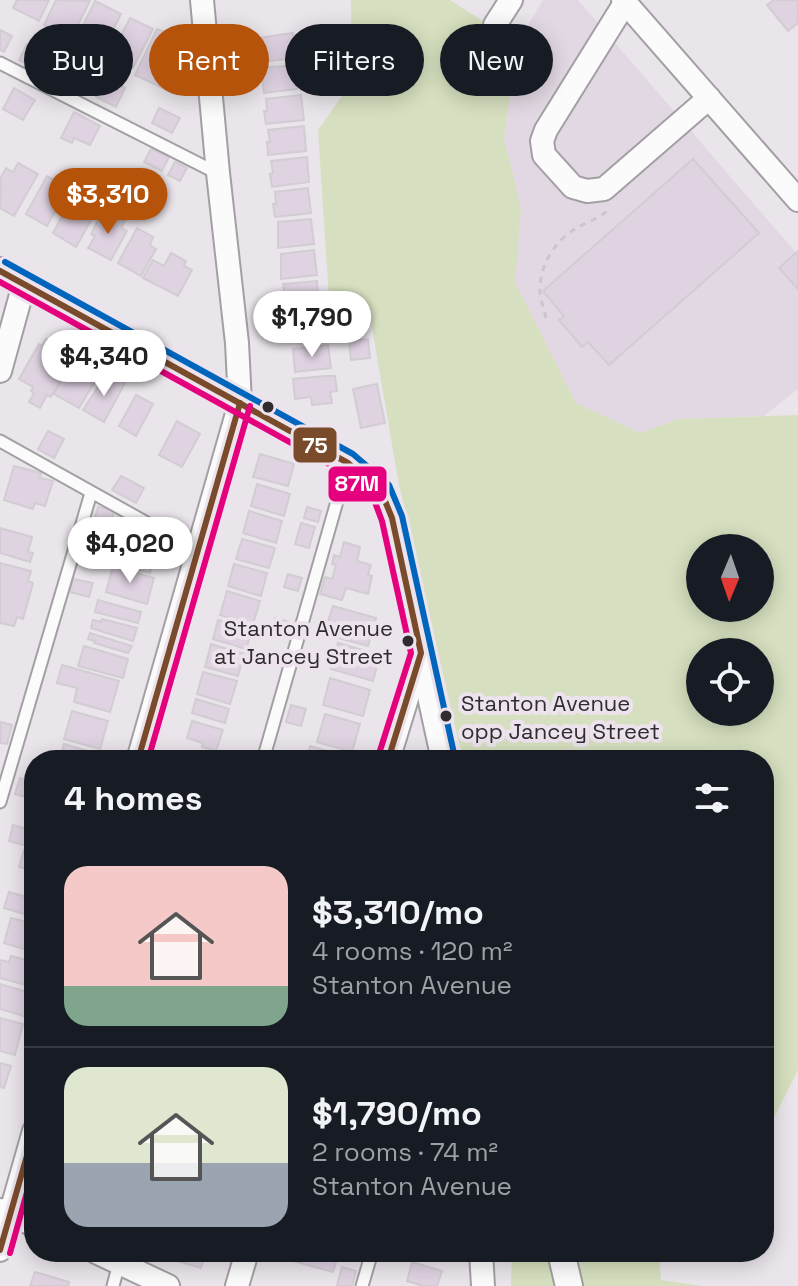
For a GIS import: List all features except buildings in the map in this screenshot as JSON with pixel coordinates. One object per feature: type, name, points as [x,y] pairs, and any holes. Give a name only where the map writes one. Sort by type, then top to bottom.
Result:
[{"type":"street","points":[[141,750],[240,403],[237,343],[202,0]]},
{"type":"street","points":[[496,24],[511,0]]},
{"type":"street","points":[[709,98],[604,189],[587,191],[573,187],[544,155],[542,141],[546,130],[624,1],[709,98],[798,200]]},
{"type":"street","points":[[0,271],[348,463],[381,491],[392,518],[443,750]]},
{"type":"street","points":[[0,371],[24,284]]},
{"type":"street","points":[[391,750],[421,653]]},
{"type":"street","points":[[0,1250],[5,1212],[24,1159]]},
{"type":"street","points":[[5,1212],[24,1221]]},
{"type":"street","points":[[129,1262],[168,1286]]},
{"type":"street","points":[[237,1286],[244,1262]]},
{"type":"street","points":[[482,1262],[483,1286]]},
{"type":"street","points":[[563,1262],[569,1286]]},
{"type":"lane","points":[[0,63],[218,173]]},
{"type":"lane","points":[[0,441],[197,551]]},
{"type":"lane","points":[[266,750],[348,463]]},
{"type":"lane","points":[[0,802],[91,493]]},
{"type":"lane","points":[[113,1286],[120,1262]]},
{"type":"lane","points":[[362,1286],[369,1262]]},
{"type":"path","points":[[546,318],[539,288],[544,264],[555,245],[574,229],[603,215],[615,204]]},
{"type":"shaded area","points":[[543,0],[578,0],[798,255],[798,389],[764,416],[678,419],[640,433],[576,403],[514,282],[521,208],[504,139],[510,96],[553,96],[553,24],[528,24]]},
{"type":"green space","points":[[351,0],[450,0],[487,24],[440,24],[440,96],[510,96],[504,139],[521,208],[515,282],[576,403],[640,433],[678,419],[798,415],[798,1070],[774,1118],[774,750],[461,750],[399,485],[370,316],[329,297],[318,130],[342,96],[424,96],[424,24],[351,24]]},
{"type":"green space","points":[[512,1262],[660,1262],[661,1280],[702,1286],[511,1286]]},
{"type":"transit line","points":[[5,262],[353,454],[389,485],[402,516],[453,750]]},
{"type":"transit line","name":"75","points":[[0,271],[348,463],[381,491],[392,518],[421,653],[391,750]]},
{"type":"transit line","name":"87M","points":[[0,282],[342,471],[373,497],[382,521],[411,653],[380,750]]},
{"type":"transit line","name":"75","points":[[141,750],[240,403]]},
{"type":"transit line","name":"87M","points":[[151,750],[250,406]]},
{"type":"transit line","name":"75","points":[[0,1250],[24,1166]]},
{"type":"transit line","name":"87M","points":[[10,1253],[24,1203]]},
{"type":"place","name":"Stanton Avenue at Jancey Street","points":[[408,641]]},
{"type":"place","name":"Stanton Avenue opp Jancey Street","points":[[446,716]]}]
